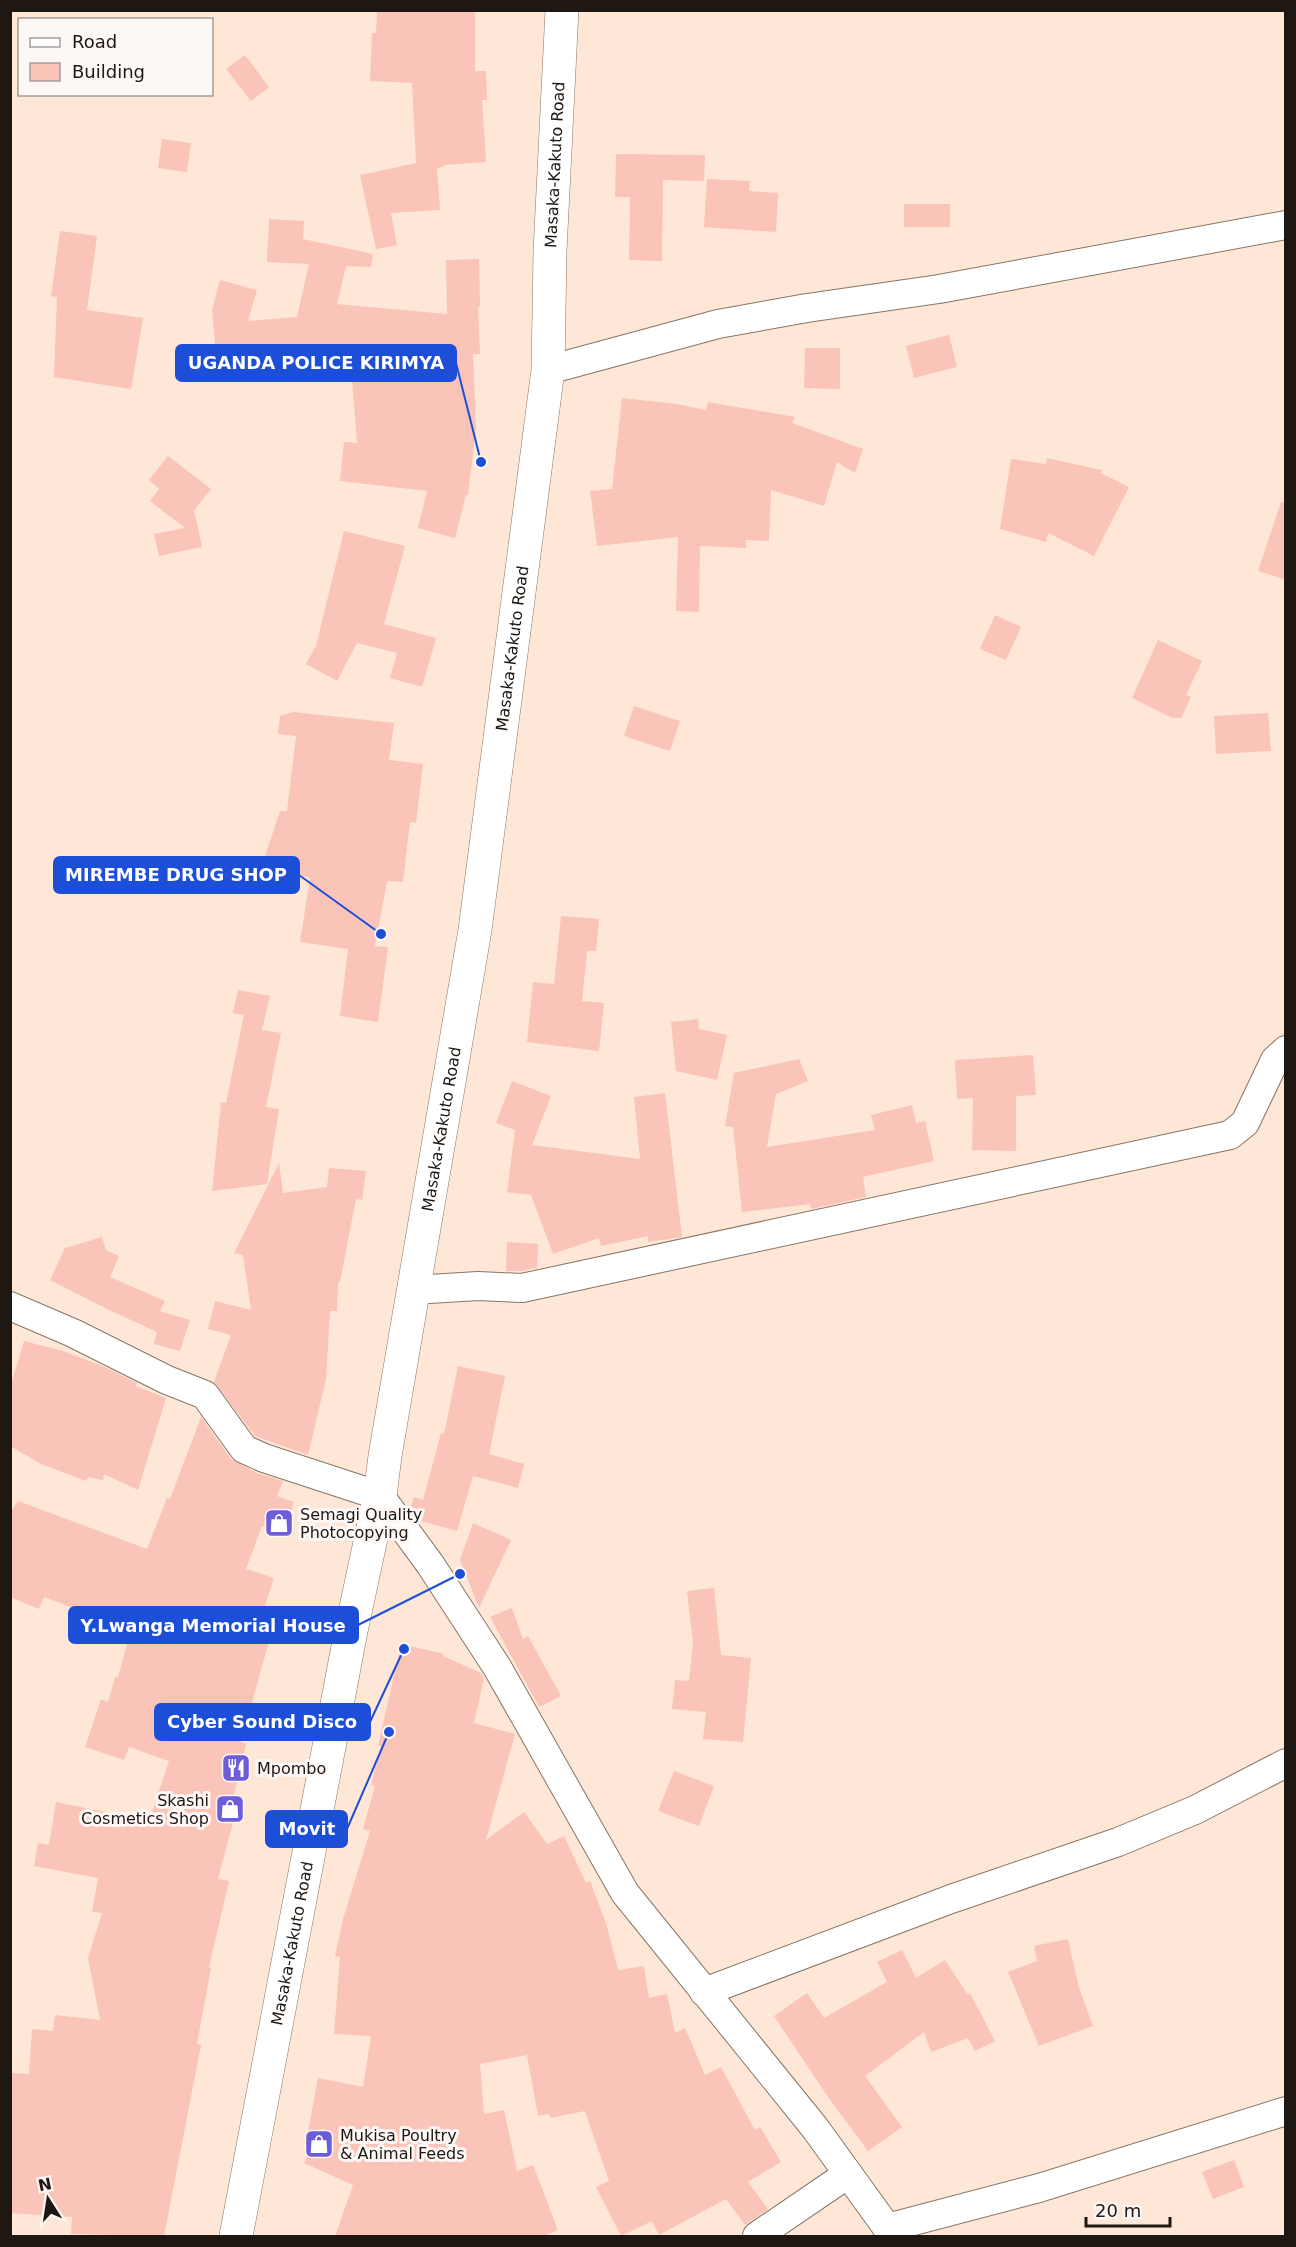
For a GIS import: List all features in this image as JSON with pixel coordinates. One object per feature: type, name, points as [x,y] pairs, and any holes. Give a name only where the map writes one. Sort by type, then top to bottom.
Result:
[{"type":"highway","name":"Masaka-Kakuto Road","points":[[236,2236],[351,1631],[380,1496],[475,930],[548,370],[550,251],[562,10]]},
{"type":"street","points":[[548,370],[718,324],[807,308],[951,287],[1286,225]]},
{"type":"street","points":[[413,1290],[478,1286],[522,1288],[1230,1135],[1245,1123],[1275,1060],[1286,1050]]},
{"type":"street","points":[[10,1306],[73,1333],[167,1380],[205,1395],[244,1449],[264,1458],[380,1496],[430,1563],[497,1667],[625,1893],[815,2128],[890,2232],[1286,2111]]},
{"type":"street","points":[[704,1992],[951,1899],[1118,1842],[1195,1810],[1286,1763]]},
{"type":"street","points":[[757,2236],[848,2174]]},
{"type":"building","points":[[377,10],[475,10],[475,71],[486,71],[487,100],[482,100],[486,162],[444,165],[444,167],[437,168],[440,210],[391,213],[397,245],[376,249],[360,175],[416,163],[412,83],[370,81],[372,33],[376,33]]},
{"type":"building","points":[[245,55],[269,87],[251,101],[226,69]]},
{"type":"building","points":[[162,139],[191,143],[187,172],[158,168]]},
{"type":"building","points":[[616,154],[705,155],[704,181],[663,180],[662,261],[629,260],[630,197],[615,197]]},
{"type":"building","points":[[707,179],[750,181],[749,191],[778,193],[776,232],[704,227]]},
{"type":"building","points":[[904,204],[950,204],[950,227],[904,227]]},
{"type":"building","points":[[269,219],[304,221],[303,239],[373,254],[371,267],[346,266],[337,304],[447,314],[446,260],[479,259],[480,354],[473,354],[476,427],[468,495],[466,495],[455,538],[418,528],[427,491],[340,481],[344,442],[357,443],[350,355],[217,367],[212,310],[220,280],[257,290],[248,321],[297,317],[309,264],[267,262]]},
{"type":"building","points":[[60,231],[97,236],[87,310],[143,318],[131,389],[54,377],[57,297],[51,296]]},
{"type":"building","points":[[949,335],[957,367],[914,378],[906,346]]},
{"type":"building","points":[[805,348],[840,348],[840,389],[804,388]]},
{"type":"building","points":[[622,398],[706,410],[708,402],[795,417],[792,423],[863,449],[855,473],[837,462],[824,506],[771,490],[769,541],[746,540],[746,548],[700,546],[699,612],[676,611],[678,537],[597,546],[590,491],[612,489]]},
{"type":"building","points":[[168,456],[211,489],[194,510],[202,547],[159,556],[154,534],[185,528],[150,501],[159,489],[149,480]]},
{"type":"building","points":[[1047,458],[1102,470],[1101,473],[1129,487],[1094,556],[1048,533],[1046,542],[1000,529],[1011,459],[1046,464]]},
{"type":"building","points":[[1281,502],[1286,503],[1286,580],[1258,571]]},
{"type":"building","points":[[344,531],[405,546],[384,624],[436,638],[422,687],[390,678],[397,653],[357,643],[337,681],[306,664],[316,646]]},
{"type":"building","points":[[995,615],[1021,627],[1006,660],[980,649]]},
{"type":"building","points":[[1158,640],[1202,661],[1186,695],[1191,697],[1181,718],[1172,718],[1132,698]]},
{"type":"building","points":[[634,706],[680,721],[670,751],[624,736]]},
{"type":"building","points":[[293,712],[394,723],[389,760],[423,764],[416,823],[410,822],[403,882],[387,881],[375,946],[388,947],[378,1022],[340,1016],[348,949],[300,942],[310,878],[263,862],[280,811],[287,811],[296,736],[278,734],[280,716]]},
{"type":"building","points":[[1268,713],[1271,751],[1216,754],[1214,716]]},
{"type":"building","points":[[561,916],[599,919],[596,951],[587,951],[582,1001],[604,1003],[599,1051],[527,1042],[533,982],[554,984]]},
{"type":"building","points":[[238,990],[270,996],[262,1030],[281,1033],[266,1107],[279,1109],[267,1184],[212,1191],[221,1102],[226,1103],[244,1015],[233,1013]]},
{"type":"building","points":[[698,1019],[699,1029],[727,1035],[717,1080],[676,1071],[671,1022]]},
{"type":"building","points":[[1033,1055],[1036,1095],[1016,1096],[1016,1151],[972,1150],[973,1098],[957,1099],[955,1060]]},
{"type":"building","points":[[799,1059],[808,1081],[776,1094],[767,1147],[875,1130],[871,1115],[912,1105],[916,1123],[925,1121],[934,1161],[863,1177],[866,1197],[811,1209],[810,1204],[742,1212],[733,1127],[725,1126],[734,1073]]},
{"type":"building","points":[[512,1081],[551,1096],[532,1145],[640,1159],[634,1097],[665,1093],[682,1237],[648,1242],[648,1236],[601,1246],[599,1238],[553,1254],[531,1195],[507,1192],[515,1130],[496,1123]]},
{"type":"building","points":[[279,1163],[283,1193],[327,1187],[329,1168],[366,1171],[362,1200],[356,1199],[340,1282],[338,1282],[337,1311],[330,1311],[326,1379],[308,1455],[255,1436],[214,1382],[231,1335],[208,1329],[215,1301],[251,1310],[243,1255],[234,1253]]},
{"type":"building","points":[[102,1237],[106,1250],[119,1256],[110,1277],[165,1301],[160,1311],[190,1320],[180,1351],[154,1344],[157,1332],[50,1280],[65,1248]]},
{"type":"building","points":[[507,1242],[538,1244],[537,1268],[506,1271]]},
{"type":"building","points":[[24,1341],[63,1351],[105,1367],[137,1383],[136,1386],[166,1398],[138,1490],[104,1474],[103,1480],[88,1477],[86,1481],[41,1464],[10,1446],[10,1388]]},
{"type":"building","points":[[458,1366],[505,1376],[489,1454],[524,1464],[518,1488],[473,1476],[457,1531],[418,1520],[410,1509],[414,1497],[423,1500],[441,1433],[444,1434]]},
{"type":"building","points":[[201,1417],[231,1459],[257,1473],[283,1481],[277,1496],[294,1502],[283,1533],[262,1526],[246,1569],[274,1578],[259,1623],[273,1627],[241,1742],[246,1744],[232,1803],[238,1804],[218,1879],[229,1881],[209,1967],[211,1968],[197,2044],[201,2045],[164,2236],[71,2234],[72,2217],[10,2213],[10,2073],[29,2074],[32,2029],[53,2031],[55,2015],[100,2020],[88,1958],[102,1913],[92,1912],[98,1878],[34,1866],[38,1843],[49,1845],[56,1802],[149,1821],[169,1761],[129,1747],[124,1760],[85,1747],[101,1699],[108,1702],[115,1677],[118,1677],[131,1630],[44,1597],[39,1609],[10,1597],[10,1513],[18,1501],[147,1549],[167,1498],[170,1499]]},
{"type":"building","points":[[473,1523],[511,1540],[479,1608],[460,1560]]},
{"type":"building","points":[[714,1588],[721,1655],[751,1658],[743,1742],[703,1739],[706,1712],[672,1709],[675,1680],[689,1681],[693,1643],[687,1591]]},
{"type":"building","points":[[512,1608],[523,1639],[528,1636],[561,1696],[539,1707],[490,1617]]},
{"type":"building","points":[[401,1644],[444,1654],[443,1656],[481,1673],[484,1678],[474,1723],[515,1734],[486,1840],[524,1812],[547,1844],[564,1836],[586,1883],[590,1881],[606,1923],[618,1970],[644,1966],[649,1998],[667,1994],[675,2033],[685,2028],[705,2075],[721,2067],[755,2130],[760,2127],[781,2162],[748,2182],[768,2209],[745,2225],[726,2199],[659,2235],[652,2221],[621,2236],[596,2187],[609,2181],[585,2111],[550,2118],[549,2114],[538,2116],[527,2055],[480,2064],[484,2114],[504,2110],[517,2171],[533,2165],[558,2230],[544,2236],[335,2236],[353,2185],[304,2163],[317,2134],[308,2132],[318,2078],[363,2087],[371,2036],[334,2034],[340,1957],[335,1956],[343,1919],[370,1831],[363,1829],[375,1786],[371,1785],[381,1746],[378,1746]]},
{"type":"building","points":[[674,1771],[714,1786],[699,1826],[658,1811]]},
{"type":"building","points":[[1068,1939],[1079,1988],[1093,2026],[1039,2046],[1008,1972],[1037,1961],[1034,1946]]},
{"type":"building","points":[[902,1950],[916,1978],[945,1960],[968,1995],[970,1993],[995,2041],[975,2051],[968,2038],[931,2052],[924,2032],[865,2076],[902,2127],[868,2151],[828,2097],[774,2016],[807,1993],[824,2018],[887,1982],[877,1962]]},
{"type":"building","points":[[1234,2160],[1244,2187],[1213,2199],[1202,2172]]},
{"type":"place","name":"UGANDA POLICE KIRIMYA","points":[[481,462]]},
{"type":"place","name":"MIREMBE DRUG SHOP","points":[[381,934]]},
{"type":"place","name":"Semagi Quality Photocopying","points":[[279,1523]]},
{"type":"place","name":"Y.Lwanga Memorial House","points":[[460,1574]]},
{"type":"place","name":"Cyber Sound Disco","points":[[404,1649]]},
{"type":"place","name":"Movit","points":[[389,1732]]},
{"type":"place","name":"Mpombo","points":[[236,1768]]},
{"type":"place","name":"Skashi Cosmetics Shop","points":[[230,1809]]},
{"type":"place","name":"Mukisa Poultry & Animal Feeds","points":[[319,2144]]}]
